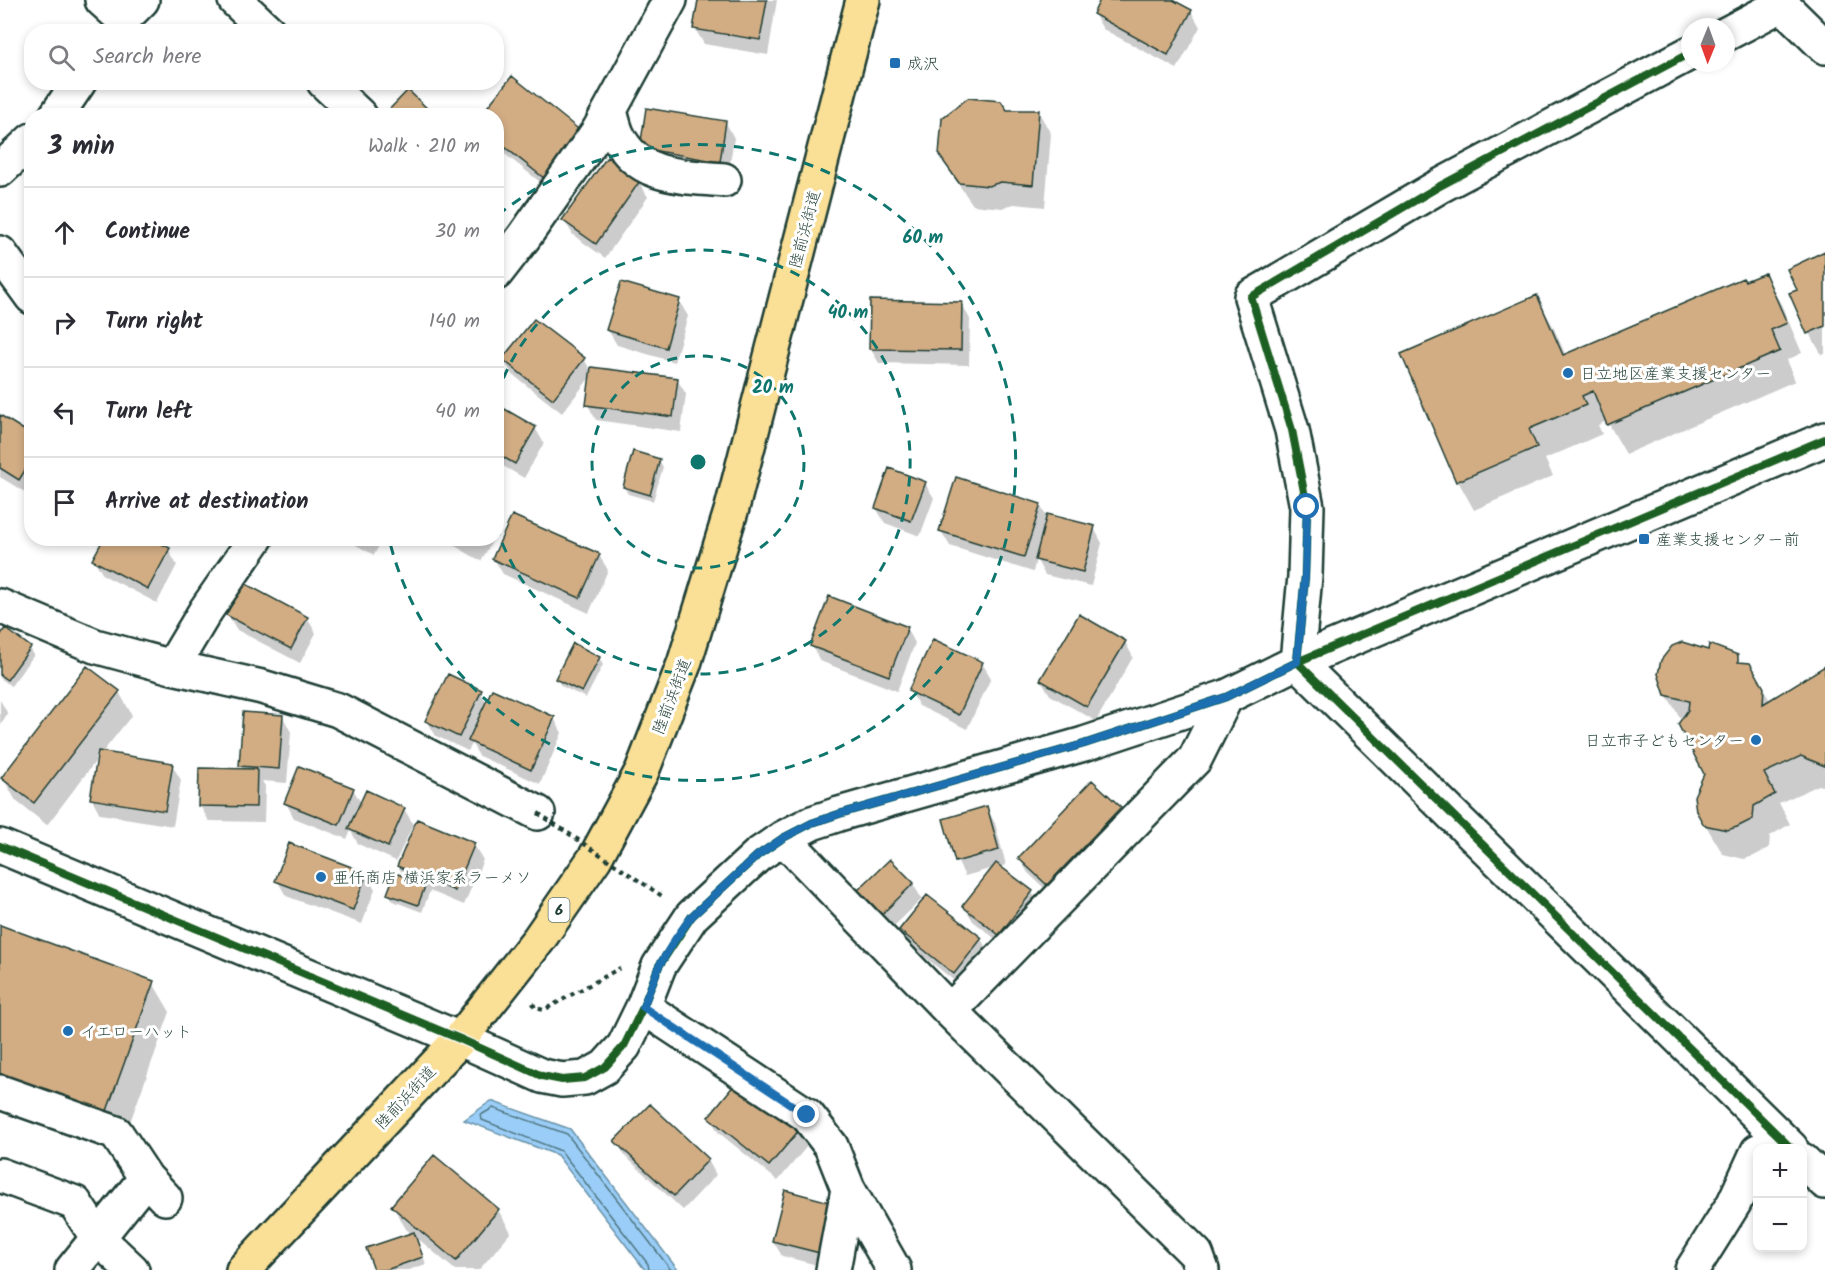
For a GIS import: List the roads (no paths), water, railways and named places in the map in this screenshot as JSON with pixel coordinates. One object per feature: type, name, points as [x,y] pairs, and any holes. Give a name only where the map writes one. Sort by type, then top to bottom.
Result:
[{"type":"highway","name":"陸前浜街道","points":[[243,1270],[460,1039],[539,939],[595,858],[642,771],[684,664],[732,508],[863,0]]},
{"type":"street","points":[[235,0],[260,24]]},
{"type":"street","points":[[504,263],[599,130],[670,0]]},
{"type":"street","points":[[1735,29],[1779,2],[1825,47]]},
{"type":"street","points":[[1681,58],[1438,187],[1251,297],[1292,430],[1307,507],[1305,576],[1297,662],[1769,1144]]},
{"type":"street","points":[[61,108],[74,90]]},
{"type":"street","points":[[332,90],[352,108]]},
{"type":"street","points":[[610,110],[618,135],[627,151],[646,167],[669,175],[724,180]]},
{"type":"street","points":[[0,253],[24,286]]},
{"type":"street","points":[[0,846],[460,1039],[542,1076],[562,1080],[585,1078],[605,1067],[624,1046],[659,966],[692,916],[758,855],[783,838],[812,823],[1084,744],[1226,697],[1297,662],[1825,439]]},
{"type":"street","points":[[172,667],[206,610],[250,546]]},
{"type":"street","points":[[0,606],[95,646],[172,667],[262,687],[338,710],[538,813]]},
{"type":"street","points":[[950,1011],[1195,759],[1226,697]]},
{"type":"street","points":[[783,838],[950,1011],[1196,1254],[1202,1270]]},
{"type":"street","points":[[643,1007],[807,1115],[831,1146],[848,1189],[894,1270]]},
{"type":"street","points":[[0,1092],[116,1133],[156,1188],[97,1237],[72,1270]]},
{"type":"street","points":[[1807,1164],[1825,1182]]},
{"type":"street","points":[[1692,1270],[1753,1171]]},
{"type":"street","points":[[0,1175],[75,1203],[97,1237],[132,1270]]},
{"type":"street","points":[[833,1270],[848,1189]]},
{"type":"water","points":[[491,1101],[570,1129],[678,1270],[645,1270],[557,1155],[464,1120]]},
{"type":"place","name":"成沢","points":[[895,63]]},
{"type":"place","name":"日立地区産業支援センター","points":[[1568,373]]},
{"type":"place","name":"産業支援センター前","points":[[1644,539]]},
{"type":"place","name":"日立市子どもセンター","points":[[1756,740]]},
{"type":"place","name":"亜仟商店 横浜家系ラーメソ","points":[[321,877]]},
{"type":"place","name":"イエローハット","points":[[68,1031]]}]
